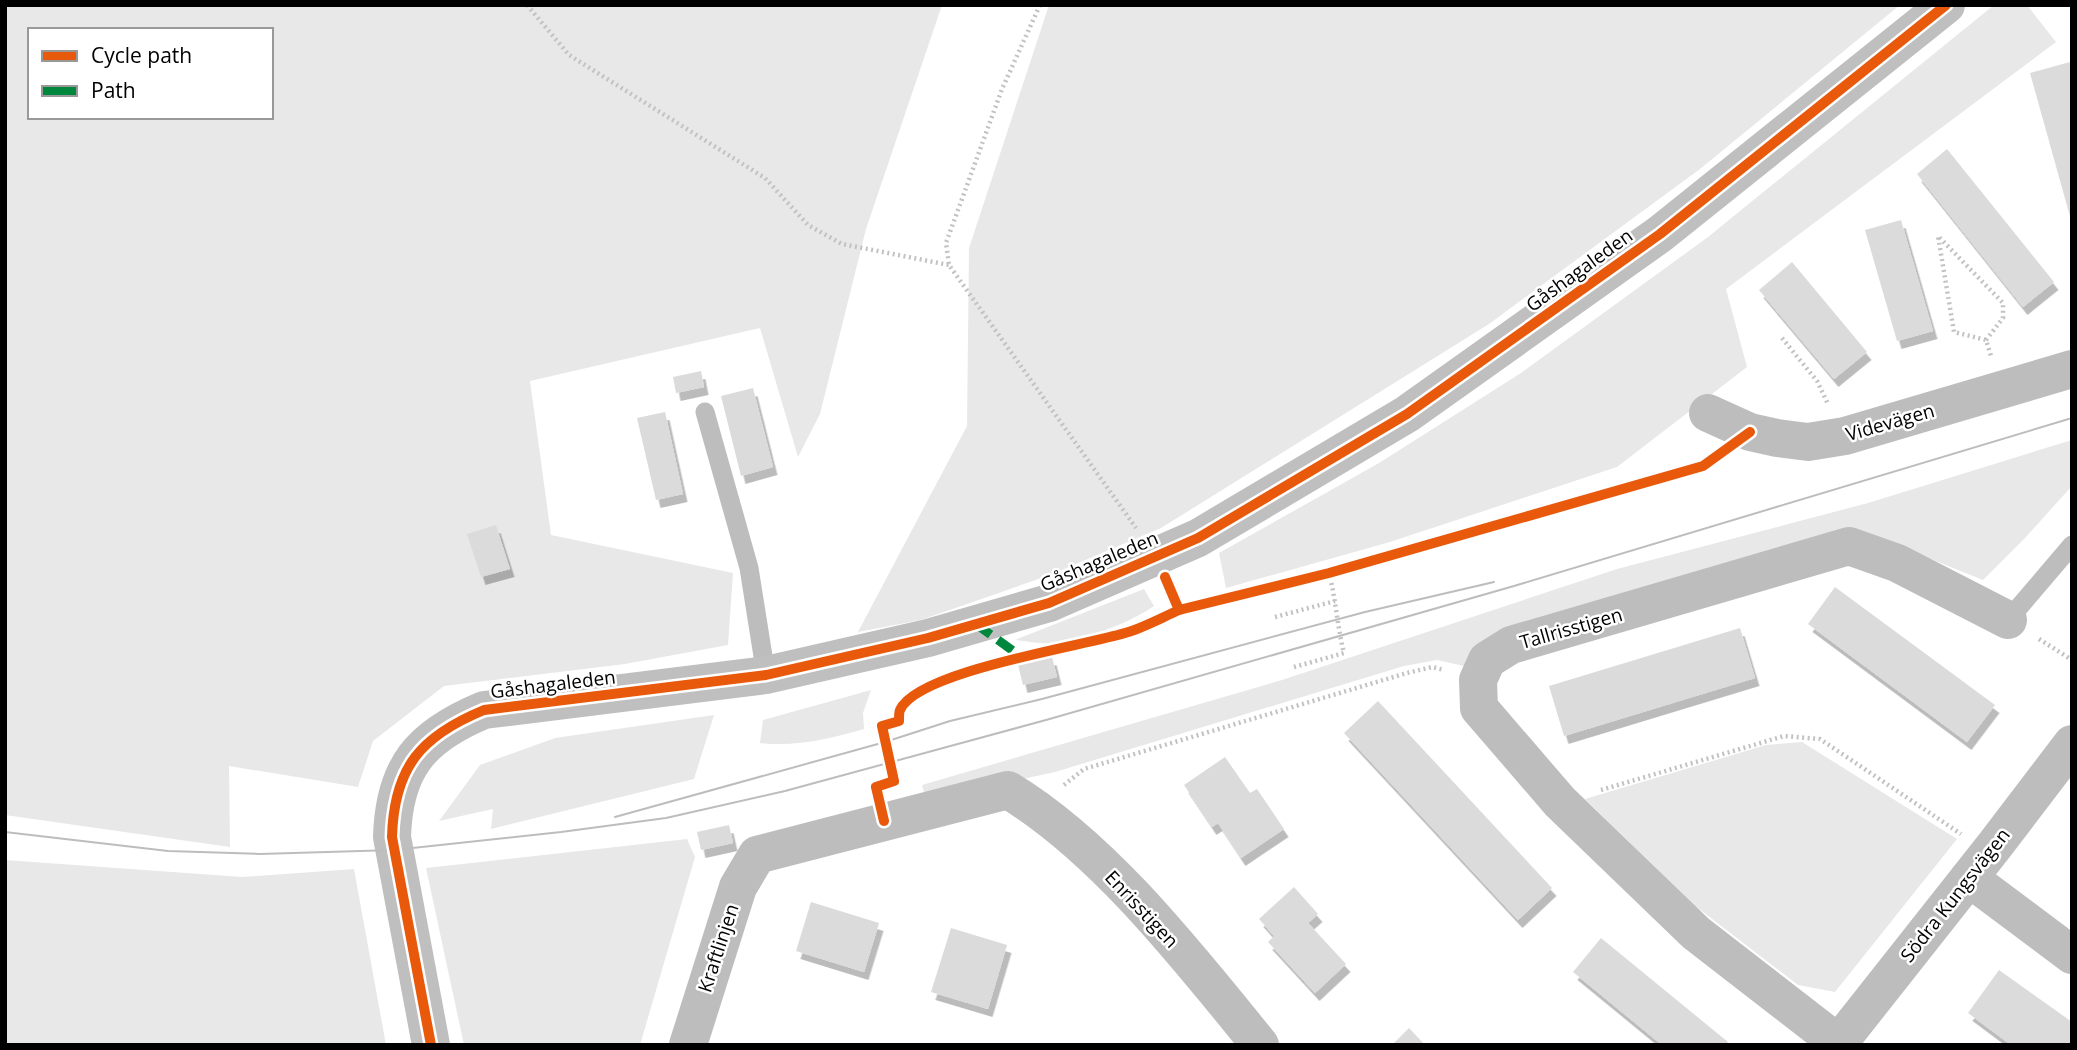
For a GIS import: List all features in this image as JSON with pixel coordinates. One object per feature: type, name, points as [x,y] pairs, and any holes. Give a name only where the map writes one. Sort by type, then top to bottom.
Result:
[{"type":"main road","name":"Gåshagaleden","points":[[431,1045],[392,837],[399,787],[427,741],[456,722],[484,710],[765,675],[928,638],[1049,603],[1198,538],[1418,406],[1660,233],[1946,5]]},
{"type":"street","name":"Videvägen","points":[[1708,413],[1750,432],[1808,442],[1845,436],[2072,369]]},
{"type":"street","name":"Tallrisstigen","points":[[1478,680],[1487,660],[1511,645],[1849,546],[1897,563],[2008,620]]},
{"type":"street","points":[[1478,680],[1479,708],[1560,802],[1696,933],[1837,1044]]},
{"type":"street","name":"Södra Kungsvägen","points":[[1837,1044],[2072,744]]},
{"type":"street","name":"Kraftlinjen","points":[[688,1045],[738,887],[757,855],[1021,798]]},
{"type":"street","name":"Enrisstigen","points":[[1021,798],[1109,872],[1184,953],[1260,1045]]},
{"type":"street","points":[[1969,878],[2072,955]]},
{"type":"lane","points":[[705,412],[749,568],[765,675]]},
{"type":"lane","points":[[2008,620],[2072,545]]},
{"type":"path","points":[[527,5],[569,55],[765,178],[808,225],[842,244],[949,265]]},
{"type":"path","points":[[1040,5],[1002,89],[946,243],[949,265],[1137,529]]},
{"type":"path","points":[[1938,236],[2003,303],[2003,318],[1986,340],[1954,332],[1938,236]]},
{"type":"path","points":[[1782,338],[1817,382],[1845,436]]},
{"type":"path","points":[[1986,340],[2003,390]]},
{"type":"path","points":[[1294,667],[1344,653],[1329,573]]},
{"type":"path","points":[[1275,617],[1335,601]]},
{"type":"path","points":[[1021,798],[1084,769],[1407,673],[1432,667],[1478,680]]},
{"type":"path","points":[[1560,802],[1784,736],[1820,739],[1964,835],[1976,830],[1995,845]]},
{"type":"shaded area","points":[[5,5],[942,5],[866,229],[820,414],[798,457],[760,328],[530,381],[551,535],[733,573],[728,645],[625,664],[444,686],[373,741],[358,787],[229,766],[230,847],[5,815]]},
{"type":"shaded area","points":[[1049,5],[1900,5],[1700,169],[1489,324],[1161,528],[1050,575],[921,620],[858,632],[967,426],[969,248]]},
{"type":"shaded area","points":[[1994,5],[2027,5],[2056,42],[1726,289],[1747,367],[1617,467],[1390,542],[1226,588],[1219,553],[1379,463],[1521,373],[1708,237]]},
{"type":"shaded area","points":[[2072,440],[2072,486],[1983,580],[1861,531],[1464,666],[1437,660],[1404,666],[1055,772],[926,800],[922,785],[1282,680],[1617,569],[1868,503]]},
{"type":"shaded area","points":[[1144,589],[1154,606],[1117,625],[1063,641],[1045,643],[1015,640]]},
{"type":"shaded area","points":[[871,690],[863,713],[864,729],[813,741],[760,743],[763,720]]},
{"type":"shaded area","points":[[714,715],[694,779],[491,829],[493,809],[439,821],[480,765],[555,738]]},
{"type":"shaded area","points":[[1802,742],[1957,839],[1835,992],[1798,985],[1694,905],[1585,799],[1766,745]]},
{"type":"shaded area","points":[[687,839],[695,857],[640,1045],[464,1045],[426,868]]},
{"type":"shaded area","points":[[5,860],[242,877],[354,869],[386,1045],[5,1045]]},
{"type":"building","points":[[2070,62],[2072,68],[2071,220],[2030,73]]},
{"type":"building","points":[[1947,149],[2054,282],[2023,307],[1917,174]]},
{"type":"building","points":[[1901,220],[1933,331],[1897,341],[1865,230]]},
{"type":"building","points":[[1792,262],[1867,352],[1834,379],[1759,290]]},
{"type":"building","points":[[701,371],[704,387],[676,393],[673,377]]},
{"type":"building","points":[[753,388],[773,467],[741,476],[721,396]]},
{"type":"building","points":[[665,412],[683,494],[656,500],[637,418]]},
{"type":"building","points":[[496,525],[510,569],[481,577],[467,534]]},
{"type":"building","points":[[1835,587],[1995,705],[1967,742],[1808,624]]},
{"type":"building","points":[[1740,628],[1755,678],[1564,736],[1549,686]]},
{"type":"building","points":[[1052,657],[1057,677],[1023,685],[1018,665]]},
{"type":"building","points":[[1378,701],[1552,888],[1518,920],[1344,733]]},
{"type":"building","points":[[1225,757],[1250,793],[1257,789],[1284,829],[1241,858],[1218,823],[1212,827],[1184,785]]},
{"type":"building","points":[[729,825],[733,843],[701,850],[697,832]]},
{"type":"building","points":[[1294,887],[1318,914],[1308,923],[1346,964],[1315,993],[1268,942],[1274,936],[1259,919]]},
{"type":"building","points":[[811,902],[879,923],[864,972],[796,951]]},
{"type":"building","points":[[951,928],[1007,945],[988,1009],[931,992]]},
{"type":"building","points":[[1601,938],[1728,1042],[1725,1045],[1662,1045],[1573,972]]},
{"type":"building","points":[[1999,970],[2072,1022],[2072,1045],[2011,1045],[1968,1013]]},
{"type":"building","points":[[1409,1028],[1425,1045],[1392,1045]]},
{"type":"tram line","points":[[5,832],[168,851],[260,854],[394,850],[666,818],[785,791],[1046,720],[1514,586],[2072,418]]},
{"type":"tram line","points":[[615,817],[885,742],[950,721],[1365,612],[1494,582]]},
{"type":"marked path","points":[[976,624],[1020,656]]},
{"type":"cycle path","points":[[431,1045],[392,837],[398,791],[405,773],[415,757],[443,731],[484,710],[766,675],[928,638],[1049,603],[1198,538],[1407,414],[1660,234],[1946,5]]},
{"type":"cycle path","points":[[1179,610],[1329,573],[1703,466],[1750,432]]},
{"type":"cycle path","points":[[884,821],[876,787],[894,781],[882,726],[899,721],[900,710],[913,696],[936,683],[968,672],[1125,633],[1179,610],[1165,577]]}]
